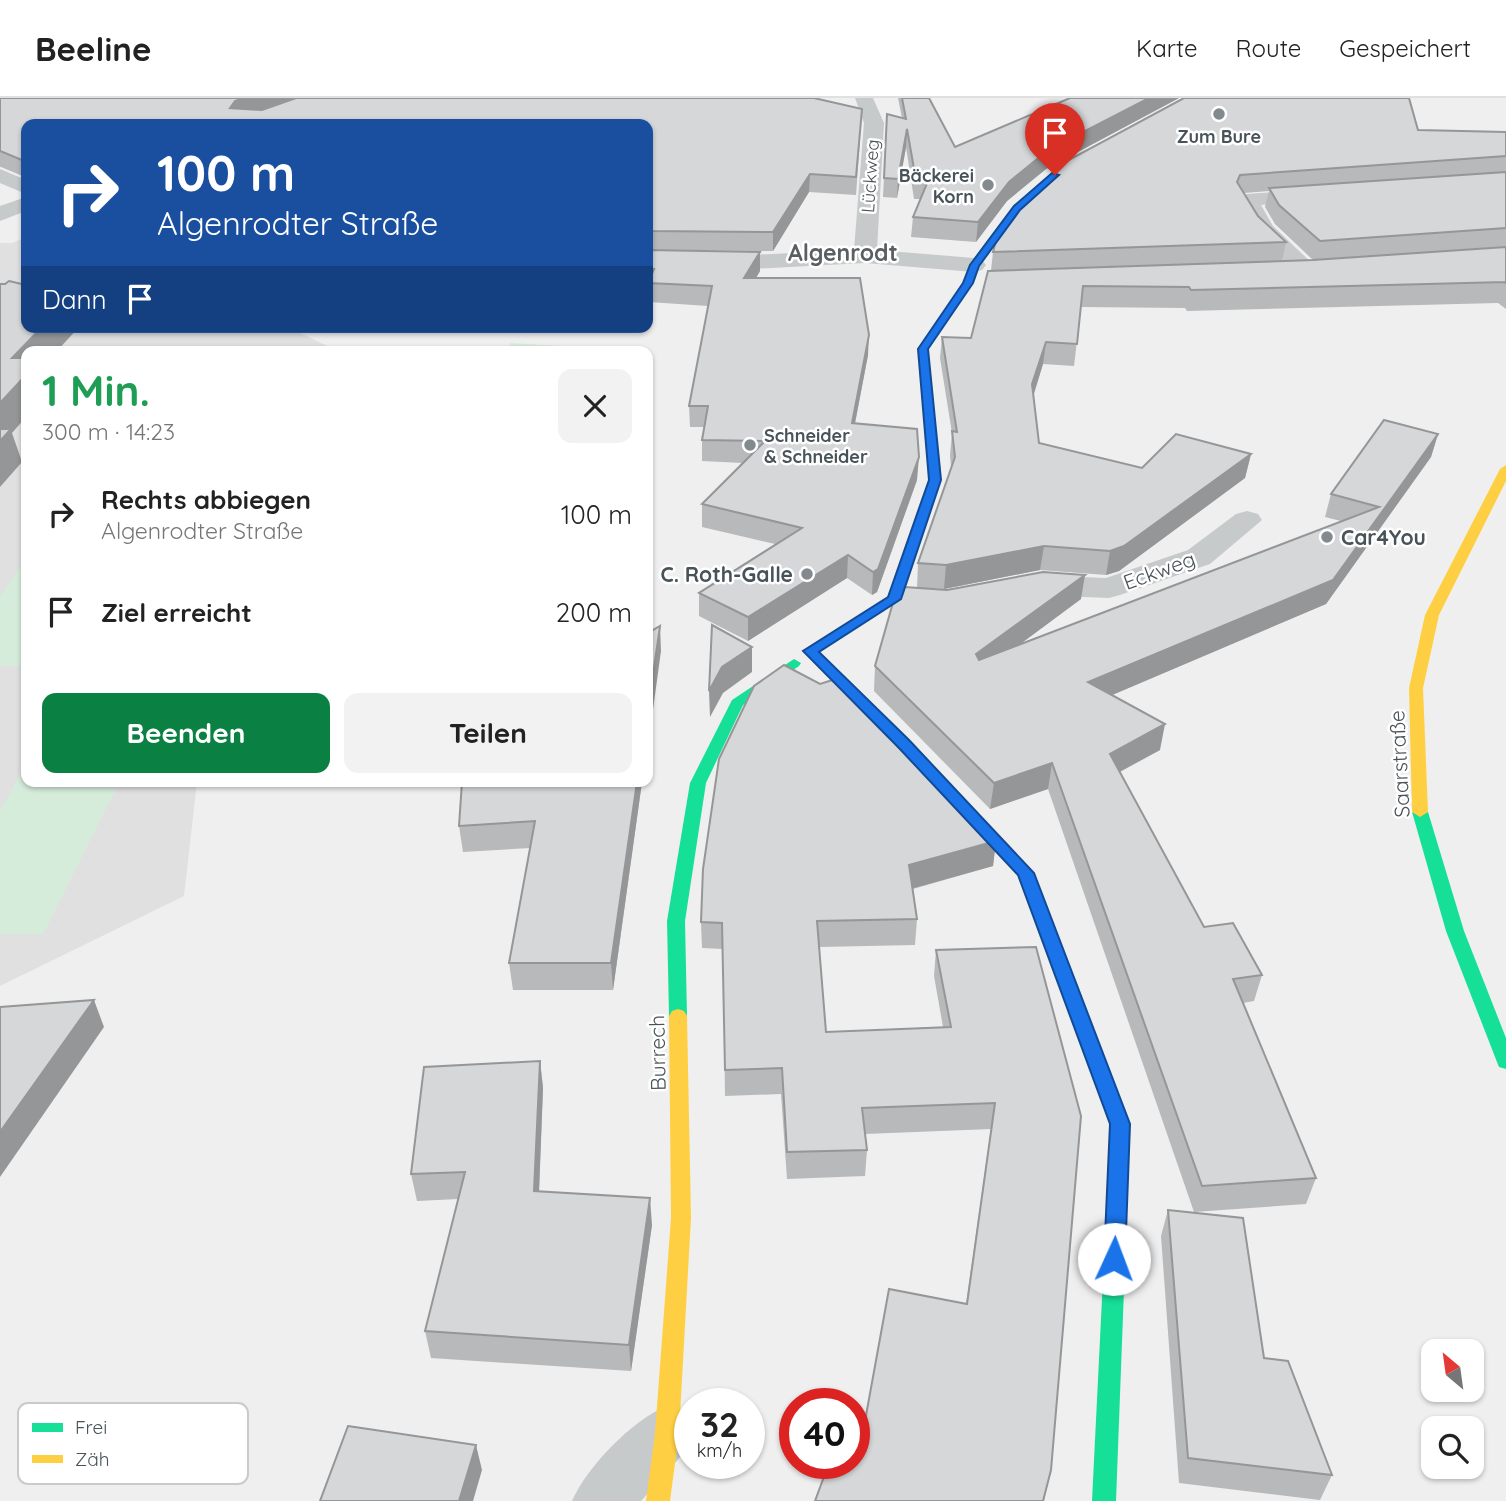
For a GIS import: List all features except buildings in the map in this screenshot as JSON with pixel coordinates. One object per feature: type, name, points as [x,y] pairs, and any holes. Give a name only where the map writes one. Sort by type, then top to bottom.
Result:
[{"type":"street","name":"Lückweg","points":[[864,98],[874,123],[864,256]]},
{"type":"street","points":[[971,274],[1017,208],[1055,175],[1078,162]]},
{"type":"street","points":[[0,175],[21,186]]},
{"type":"street","points":[[1308,271],[1264,230],[1247,200],[1345,193]]},
{"type":"street","points":[[0,214],[21,205]]},
{"type":"street","points":[[653,260],[751,262],[864,256],[971,274],[996,283]]},
{"type":"street","points":[[1281,273],[1335,270]]},
{"type":"street","name":"Burrech","points":[[658,1501],[667,1433],[681,1218],[676,921],[698,783],[737,703],[810,651],[906,600],[935,480],[923,349],[971,274]]},
{"type":"street","name":"Saarstraße","points":[[1506,469],[1432,615],[1416,688],[1420,815],[1455,931],[1506,1062]]},
{"type":"street","name":"Eckweg","points":[[1004,590],[1040,583],[1109,588],[1199,556],[1248,520]]},
{"type":"street","points":[[810,651],[904,744],[1026,873],[1120,1124],[1104,1501]]},
{"type":"street","points":[[601,1501],[667,1433]]},
{"type":"shaded area","points":[[21,239],[21,333],[300,333],[327,346],[21,346],[21,787],[196,787],[184,896],[0,986],[0,243],[12,243]]},
{"type":"green space","points":[[511,343],[560,346],[509,346]]},
{"type":"green space","points":[[21,566],[21,666],[0,666],[0,597]]},
{"type":"green space","points":[[21,774],[21,787],[116,787],[43,934],[0,934],[0,811]]},
{"type":"traffic: fast","points":[[957,801],[810,651],[894,599],[935,480],[923,349],[968,283],[974,265],[1017,208],[1064,170]]},
{"type":"traffic: fast","points":[[678,1016],[676,921],[698,783],[737,703],[794,663]]},
{"type":"traffic: fast","points":[[1420,812],[1455,931],[1506,1062]]},
{"type":"traffic: fast","points":[[1104,1501],[1119,1157]]},
{"type":"traffic: slow","points":[[1420,812],[1416,688],[1432,615],[1506,469]]},
{"type":"traffic: slow","points":[[957,801],[1025,873],[1120,1124],[1119,1157]]},
{"type":"traffic: slow","points":[[658,1501],[667,1433],[681,1218],[678,1016]]},
{"type":"place","name":"Zum Bure","points":[[1219,114]]},
{"type":"place","name":"Bäckerei Korn","points":[[988,185]]},
{"type":"place","name":"Schneider & Schneider","points":[[750,445]]},
{"type":"place","name":"Car4You","points":[[1327,537]]},
{"type":"place","name":"C. Roth-Galle","points":[[807,574]]},
{"type":"district","name":"Algenrodt","points":[[843,252]]},
{"type":"route","points":[[1055,175],[1017,208],[974,265],[968,283],[923,349],[935,480],[894,599],[810,651],[904,744],[1026,873],[1120,1124],[1114,1259]]}]
